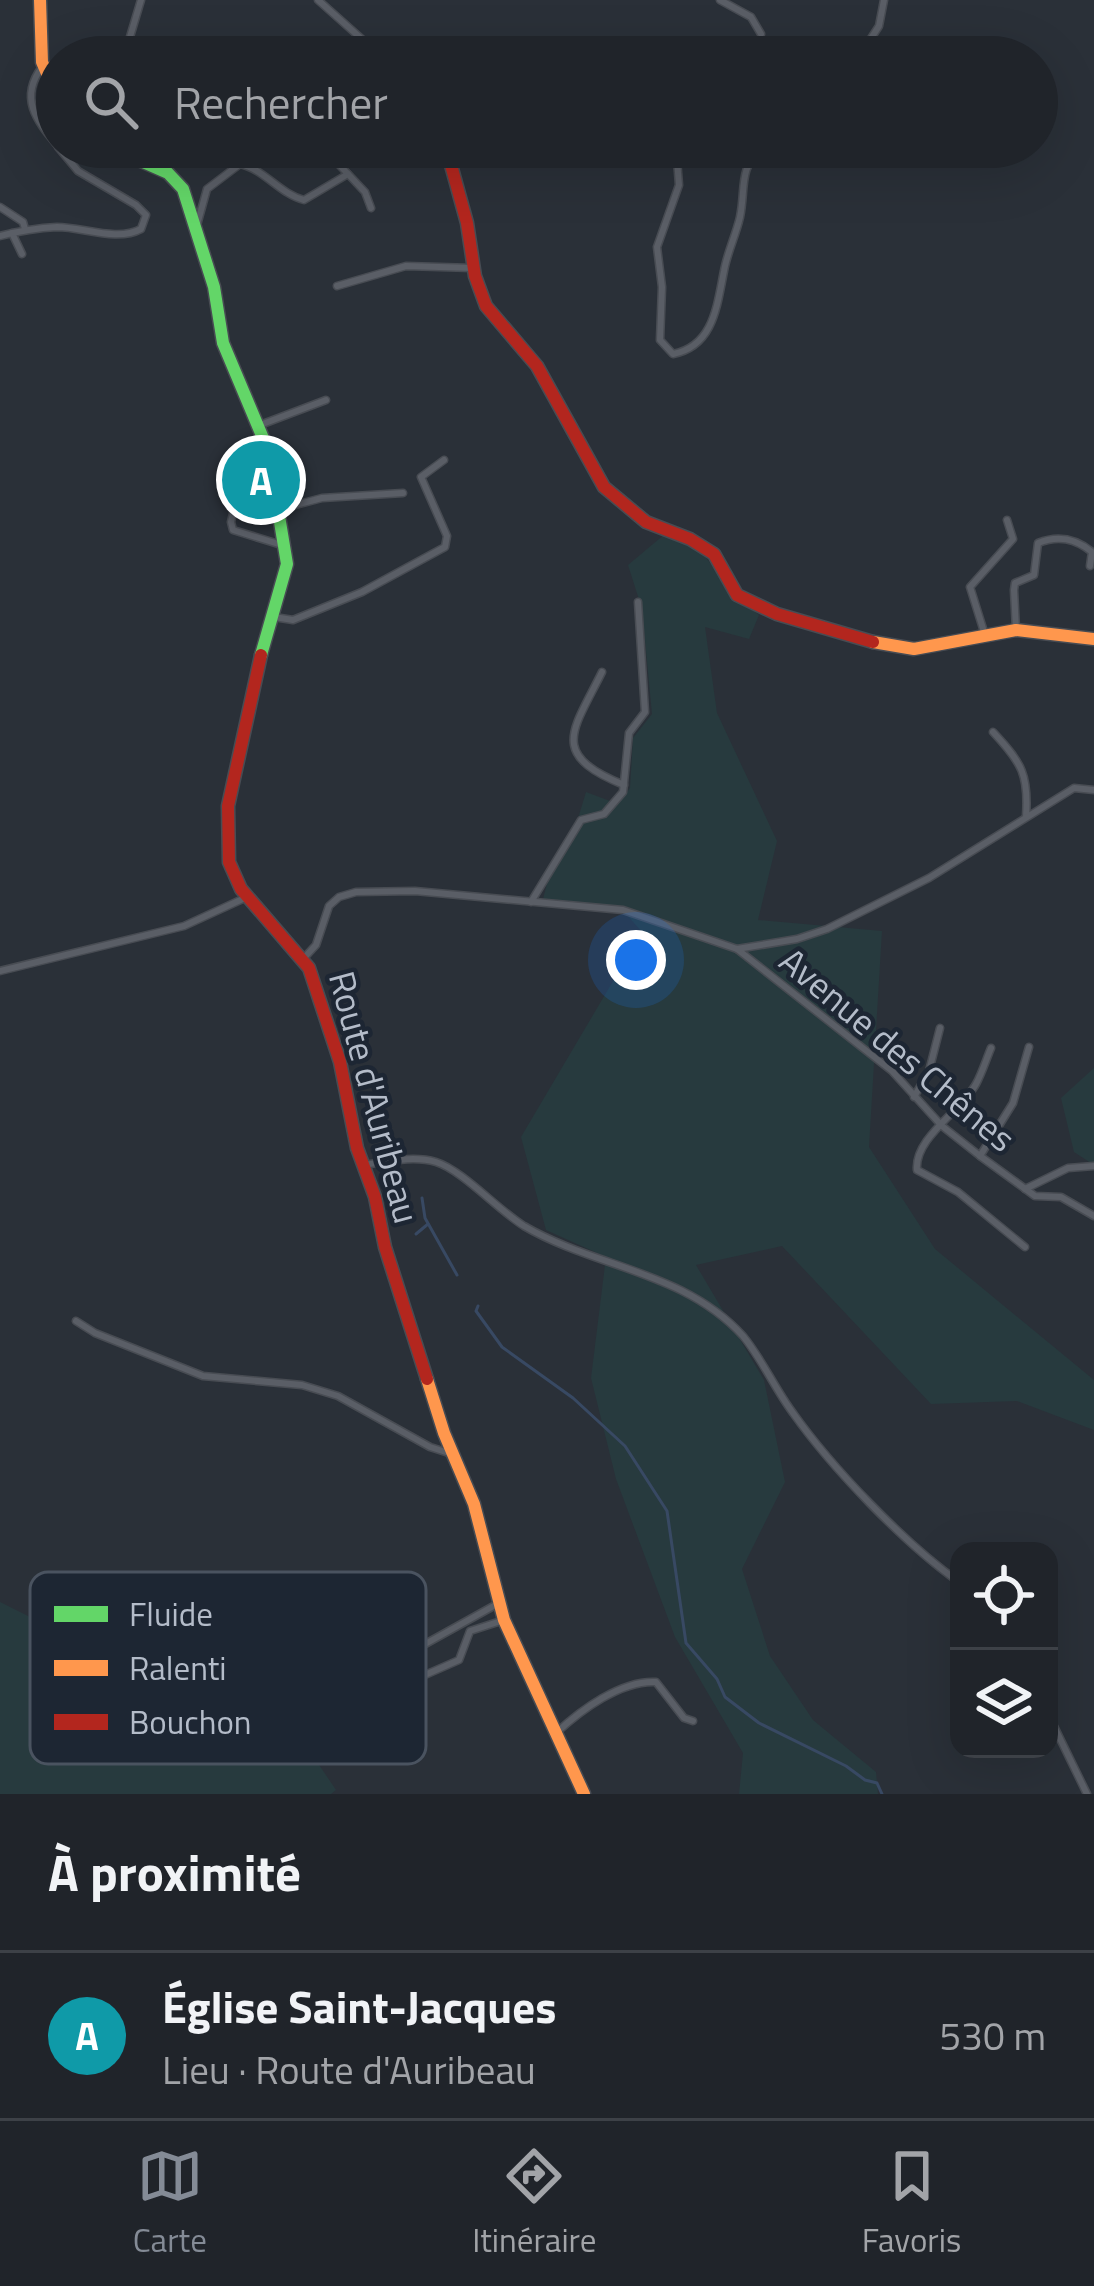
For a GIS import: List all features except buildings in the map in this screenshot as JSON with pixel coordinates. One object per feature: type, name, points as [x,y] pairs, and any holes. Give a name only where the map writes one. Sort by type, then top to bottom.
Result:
[{"type":"street","points":[[40,0],[41,36]]},
{"type":"street","points":[[130,36],[141,0]]},
{"type":"street","points":[[318,0],[358,36]]},
{"type":"street","points":[[720,0],[751,17],[761,34]]},
{"type":"street","points":[[872,36],[884,0]]},
{"type":"street","points":[[36,78],[29,91],[36,117]]},
{"type":"street","points":[[0,236],[61,227],[128,236],[141,229],[146,215],[136,205],[76,168]]},
{"type":"street","name":"Route d'Auribeau","points":[[157,168],[182,189],[196,228],[224,343],[260,425],[280,508],[287,564],[251,689],[228,806],[229,862],[247,897],[304,958],[340,1062],[385,1247],[452,1454],[474,1504],[504,1620],[584,1794]]},
{"type":"street","points":[[196,228],[207,189],[235,168]]},
{"type":"street","points":[[253,168],[304,200],[348,173]]},
{"type":"street","points":[[343,168],[365,193],[371,208]]},
{"type":"street","points":[[452,168],[486,306],[537,366],[604,487],[646,522],[691,539],[714,554],[737,595],[765,609],[882,645],[931,648],[1016,630],[1094,638]]},
{"type":"street","points":[[678,168],[679,185],[657,247],[662,287],[660,340],[673,354],[690,348],[710,329],[742,211],[746,168]]},
{"type":"street","points":[[0,207],[23,222],[25,229]]},
{"type":"street","points":[[12,232],[22,254]]},
{"type":"street","points":[[337,286],[406,266],[473,268]]},
{"type":"street","points":[[260,425],[326,400]]},
{"type":"street","points":[[274,617],[293,620],[362,592],[446,547],[447,536],[421,477],[444,460]]},
{"type":"street","points":[[280,508],[331,497],[403,493]]},
{"type":"street","points":[[237,496],[233,530],[285,546]]},
{"type":"street","points":[[985,635],[970,587],[1013,538],[1007,520]]},
{"type":"street","points":[[1016,630],[1013,590],[1034,575],[1038,543],[1052,538],[1074,541],[1092,552],[1090,566]]},
{"type":"street","points":[[531,902],[581,820],[604,814],[623,793],[629,733],[645,712],[638,602]]},
{"type":"street","points":[[602,672],[574,733],[573,746],[585,767],[624,785]]},
{"type":"street","points":[[993,732],[1025,774],[1026,817]]},
{"type":"street","points":[[304,958],[316,945],[328,906],[356,892],[415,891],[622,910],[737,949],[827,929],[970,856],[1074,788],[1094,790]]},
{"type":"street","points":[[0,971],[184,926],[247,897]]},
{"type":"street","name":"Avenue des Chênes","points":[[737,949],[892,1071],[942,1126],[980,1156],[1035,1196],[1061,1197],[1094,1216]]},
{"type":"street","points":[[914,1097],[929,1071],[940,1028]]},
{"type":"street","points":[[980,1156],[1013,1103],[1030,1047]]},
{"type":"street","points":[[991,1048],[976,1083],[916,1159],[917,1170],[958,1192],[1025,1247]]},
{"type":"street","points":[[363,1166],[409,1159],[434,1161],[523,1225],[697,1298],[742,1336],[794,1415],[860,1491],[950,1576]]},
{"type":"street","points":[[1025,1189],[1068,1168],[1094,1166]]},
{"type":"street","points":[[76,1321],[202,1376],[302,1385],[338,1396],[430,1447],[452,1454]]},
{"type":"street","points":[[426,1644],[499,1604]]},
{"type":"street","points":[[426,1674],[459,1660],[470,1631],[504,1620]]},
{"type":"street","points":[[556,1733],[586,1708],[642,1681],[656,1682],[684,1718],[692,1721]]},
{"type":"street","points":[[1058,1734],[1087,1794]]},
{"type":"green space","points":[[665,534],[696,545],[737,597],[759,615],[749,639],[705,627],[717,713],[777,841],[758,920],[882,931],[869,1147],[935,1249],[1094,1380],[1094,1430],[1017,1401],[931,1404],[782,1246],[696,1265],[764,1380],[785,1482],[742,1569],[770,1656],[813,1720],[876,1772],[878,1794],[739,1794],[743,1753],[675,1637],[616,1479],[591,1378],[606,1257],[546,1230],[521,1137],[642,932],[626,914],[543,899],[549,876],[569,848],[586,792],[618,804],[630,788],[633,738],[652,714],[642,609],[628,565]]},
{"type":"green space","points":[[1094,1068],[1094,1165],[1074,1152],[1061,1098]]},
{"type":"green space","points":[[0,1602],[30,1617],[30,1764],[318,1764],[336,1790],[331,1794],[0,1794]]},
{"type":"waterway","points":[[422,1198],[425,1218],[457,1275]]},
{"type":"waterway","points":[[416,1234],[428,1224]]},
{"type":"waterway","points":[[478,1306],[476,1311],[502,1347],[573,1398],[625,1446],[667,1511],[686,1643],[717,1679],[725,1697],[759,1723],[877,1783],[882,1794]]},
{"type":"traffic: fast","points":[[157,168],[183,189],[214,287],[223,343],[268,450],[287,564],[261,655]]},
{"type":"traffic: slow","points":[[40,0],[41,36]]},
{"type":"traffic: slow","points":[[873,642],[914,649],[1016,630],[1094,639]]},
{"type":"traffic: slow","points":[[427,1379],[474,1504],[504,1620],[584,1794]]},
{"type":"traffic: jam","points":[[452,168],[486,306],[537,366],[604,487],[646,522],[714,554],[737,595],[777,614],[873,642]]},
{"type":"traffic: jam","points":[[261,655],[228,806],[229,862],[241,889],[309,968],[340,1062],[357,1148],[375,1197],[385,1247],[427,1379]]},
{"type":"place","name":"Église Saint-Jacques","points":[[261,480]]}]
